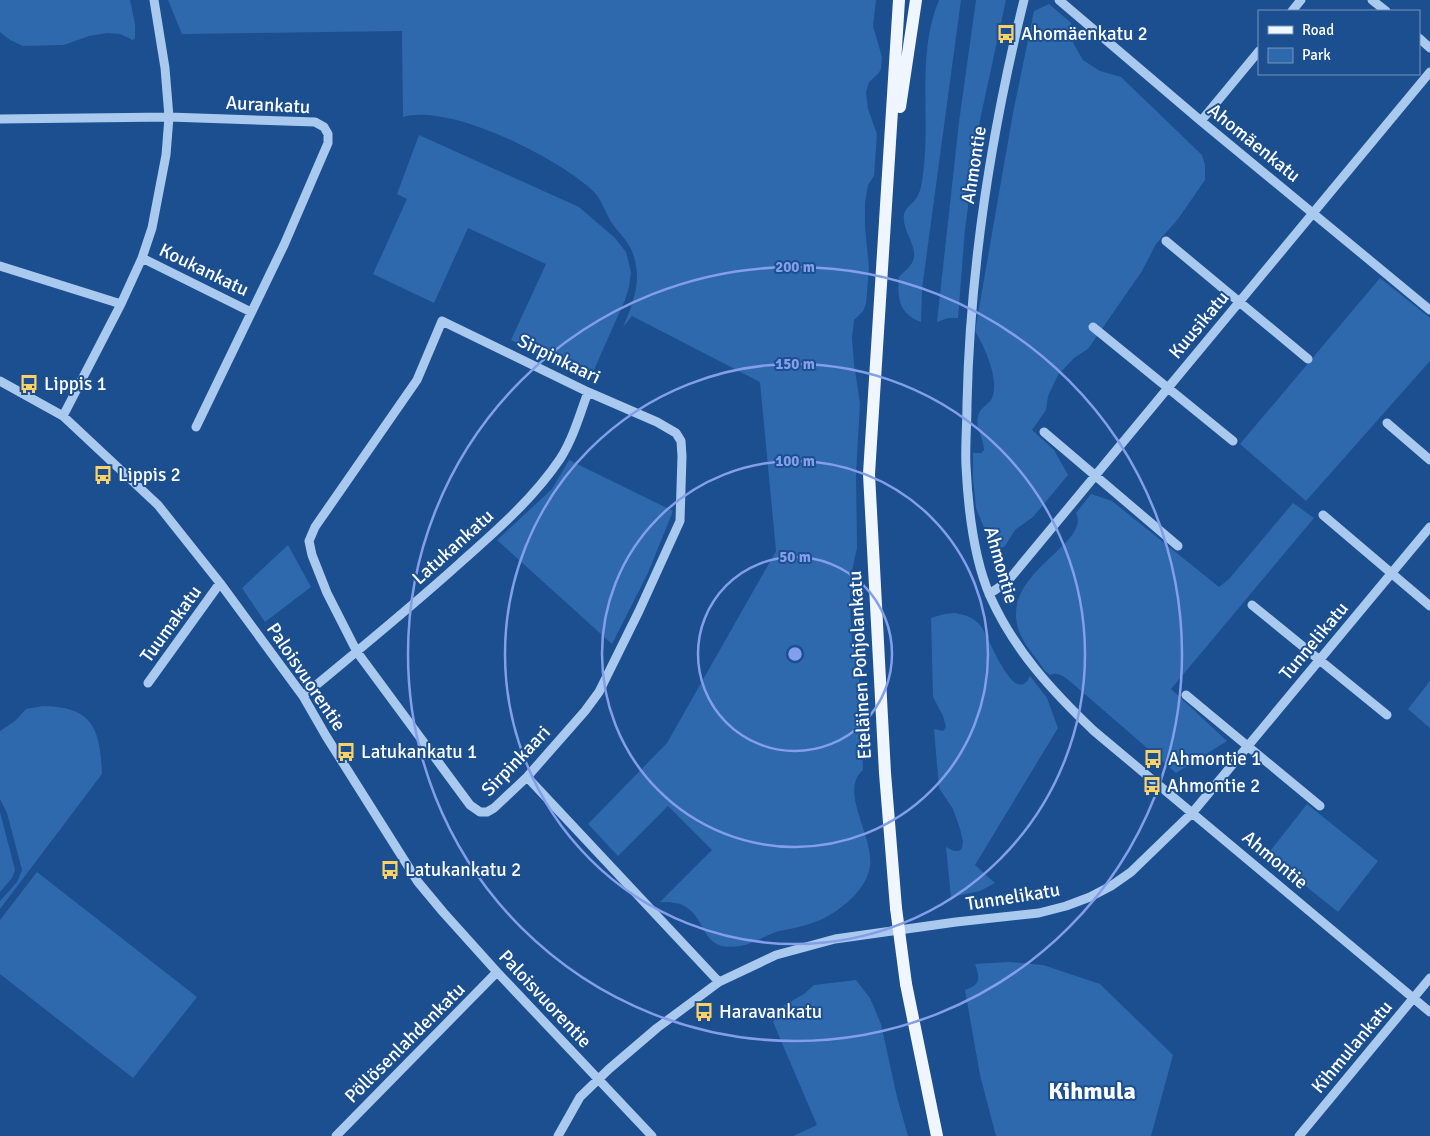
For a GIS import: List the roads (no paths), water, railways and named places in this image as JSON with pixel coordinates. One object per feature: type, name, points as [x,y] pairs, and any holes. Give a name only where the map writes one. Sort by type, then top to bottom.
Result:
[{"type":"main road","name":"Eteläinen Pohjolankatu","points":[[899,0],[869,474],[885,773],[896,908],[906,984],[937,1136]]},
{"type":"main road","name":"Eteläinen Pohjolankatu","points":[[887,188],[916,0]]},
{"type":"street","points":[[63,416],[121,304],[142,258],[152,228],[166,155],[169,117],[165,68],[154,0]]},
{"type":"street","name":"Ahmontie","points":[[1024,0],[997,126],[980,226],[968,344],[966,466],[973,530],[989,594],[1017,646],[1054,692],[1094,731],[1430,1012]]},
{"type":"street","name":"Ahomäenkatu","points":[[1059,0],[1313,214],[1429,306]]},
{"type":"street","points":[[1293,10],[1301,0]]},
{"type":"street","points":[[1372,0],[1385,10]]},
{"type":"street","points":[[1420,39],[1430,48]]},
{"type":"street","points":[[1201,121],[1258,52]]},
{"type":"street","name":"Kuusikatu","points":[[989,594],[1005,585],[1430,72]]},
{"type":"street","name":"Aurankatu","points":[[0,119],[169,117],[315,122],[324,127],[328,134],[328,143],[299,211],[196,427]]},
{"type":"street","points":[[1166,241],[1308,359]]},
{"type":"street","name":"Koukankatu","points":[[142,258],[251,312]]},
{"type":"street","points":[[0,266],[121,304]]},
{"type":"street","name":"Sirpinkaari","points":[[442,321],[588,392],[640,414],[676,433],[681,441],[682,456],[680,521],[599,692],[586,711],[527,777],[494,808],[487,812],[480,812],[470,805],[357,652],[324,585],[312,556],[309,541],[314,527],[417,380],[442,321]]},
{"type":"street","points":[[1093,327],[1233,441]]},
{"type":"street","name":"Paloisvuorentie","points":[[0,382],[63,416],[158,506],[220,583],[303,696],[418,882],[497,972],[652,1136]]},
{"type":"street","name":"Latukankatu","points":[[303,696],[390,625],[501,526],[536,490],[560,458],[571,437],[588,392]]},
{"type":"street","points":[[1387,423],[1430,460]]},
{"type":"street","points":[[1044,432],[1178,546]]},
{"type":"street","points":[[1323,515],[1430,606]]},
{"type":"street","name":"Tunnelikatu","points":[[558,1136],[580,1098],[657,1028],[719,982],[776,955],[835,939],[956,922],[1039,913],[1090,897],[1111,886],[1131,872],[1193,812],[1430,527]]},
{"type":"street","name":"Tuumakatu","points":[[148,683],[220,583]]},
{"type":"street","points":[[1252,605],[1387,715]]},
{"type":"street","points":[[1186,695],[1320,806]]},
{"type":"street","points":[[527,777],[719,982]]},
{"type":"street","name":"Pöllösenlahdenkatu","points":[[336,1136],[497,972]]},
{"type":"street","name":"Kihmulankatu","points":[[1298,1136],[1430,978]]},
{"type":"place","name":"Ahomäenkatu 2","points":[[1006,34]]},
{"type":"place","name":"Lippis 1","points":[[29,384]]},
{"type":"place","name":"Lippis 2","points":[[103,475]]},
{"type":"place","name":"Latukankatu 1","points":[[346,752]]},
{"type":"place","name":"Ahmontie 1","points":[[1153,759]]},
{"type":"place","name":"Ahmontie 2","points":[[1152,786]]},
{"type":"place","name":"Latukankatu 2","points":[[390,870]]},
{"type":"place","name":"Haravankatu","points":[[704,1012]]},
{"type":"district","name":"Kihmula","points":[[1092,1091]]}]
